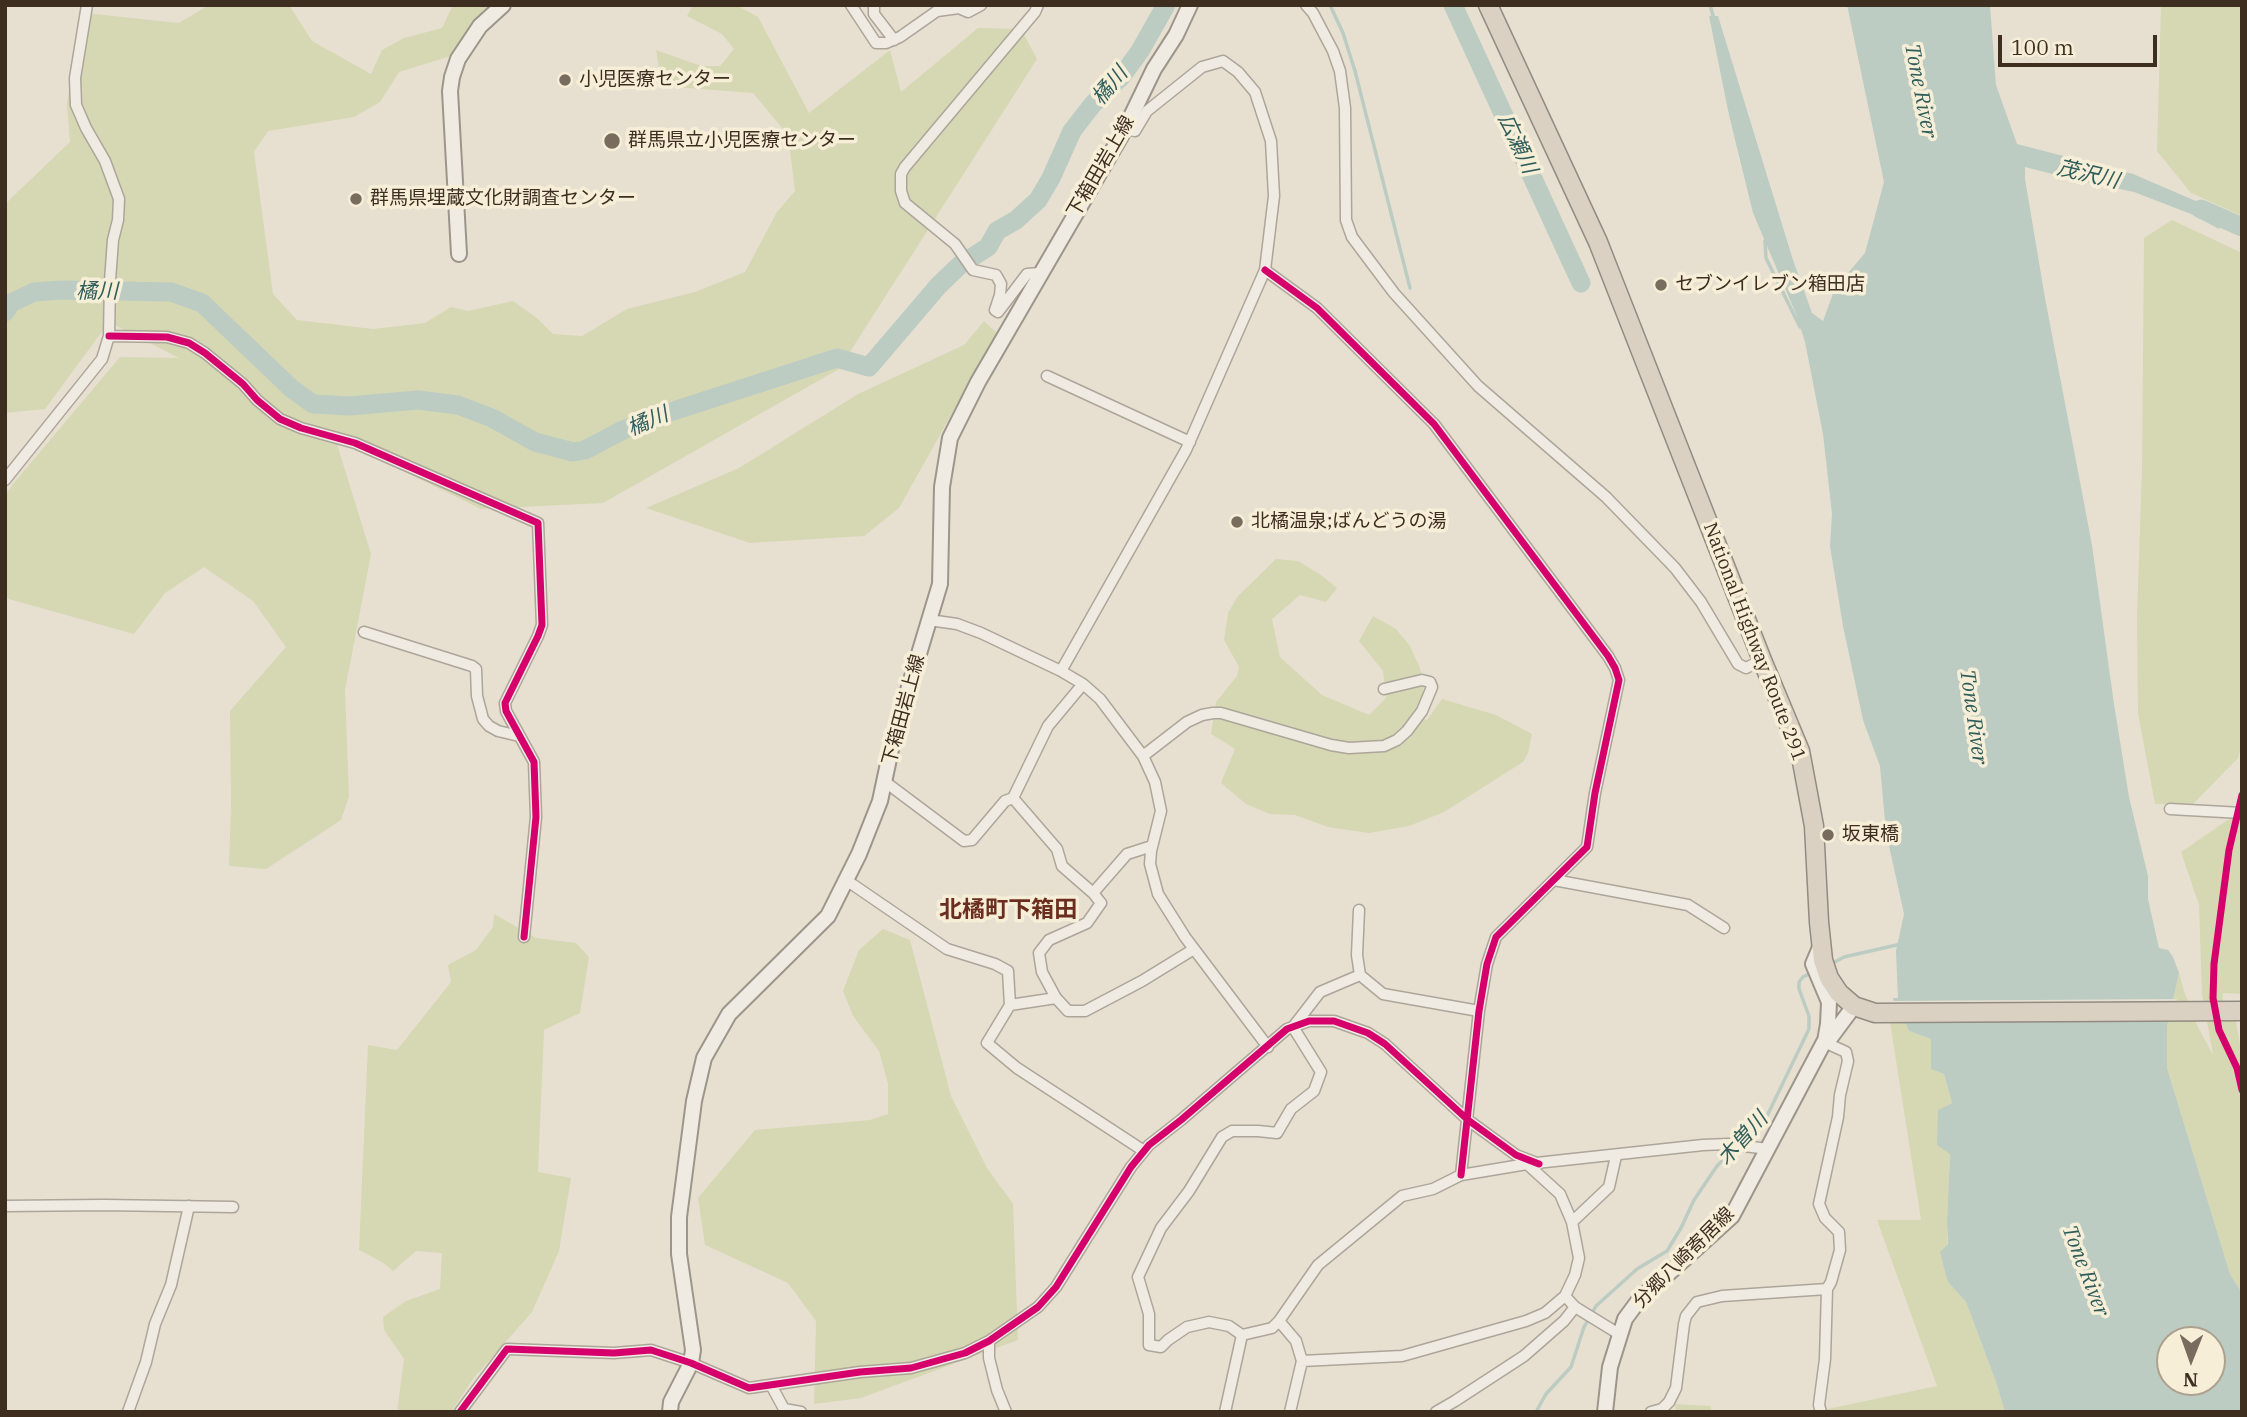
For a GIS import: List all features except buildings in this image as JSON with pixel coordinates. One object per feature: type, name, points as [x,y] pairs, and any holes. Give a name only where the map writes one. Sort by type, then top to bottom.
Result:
[{"type":"highway","name":"National Highway Route 291","points":[[1488,5],[1598,242],[1800,751],[1814,826],[1820,964]]},
{"type":"highway","points":[[1820,964],[1839,993],[1854,1006],[1875,1013],[2234,1011]]},
{"type":"main road","points":[[459,254],[450,91],[452,78],[458,59],[480,26],[503,5]]},
{"type":"main road","name":"下箱田岩上線","points":[[670,1412],[671,1402],[691,1363],[693,1350],[679,1254],[679,1217],[694,1101],[704,1058],[729,1014],[828,916],[859,854],[880,801],[892,740],[940,584],[942,487],[950,438],[978,382],[1125,129],[1154,69],[1177,35],[1191,5]]},
{"type":"main road","points":[[1820,964],[1829,1002],[1824,1042]]},
{"type":"main road","name":"分郷八崎寄居線","points":[[1605,1412],[1610,1367],[1625,1319],[1639,1300],[1732,1216],[1824,1042],[1831,1037],[1854,1006]]},
{"type":"street","points":[[5,480],[102,359],[109,336],[110,281],[119,199],[105,161],[76,104],[75,78],[87,5]]},
{"type":"street","points":[[851,5],[876,43],[894,40],[937,11],[959,8],[968,12],[981,5]]},
{"type":"street","points":[[874,5],[874,14],[894,40]]},
{"type":"street","points":[[1038,5],[901,174],[901,191],[905,203],[956,244],[974,270],[996,275],[1001,284],[995,310],[998,312],[1027,274],[1040,273]]},
{"type":"street","points":[[1306,5],[1333,51],[1340,71],[1345,108],[1346,220],[1352,237],[1394,293],[1478,386],[1606,497],[1675,568],[1701,602],[1738,664],[1746,667],[1762,660]]},
{"type":"street","points":[[1061,671],[1190,442],[1265,270],[1274,196],[1271,141],[1255,92],[1238,72],[1223,61],[1202,67],[1147,111],[1135,131],[1125,129]]},
{"type":"street","points":[[1265,270],[1317,308],[1434,424],[1615,668],[1619,680],[1595,793],[1587,847],[1496,937],[1487,964],[1479,1011],[1461,1175]]},
{"type":"street","points":[[109,336],[167,337],[189,343],[243,384],[280,419],[301,428],[355,443],[538,523],[542,625],[505,703],[506,711],[534,762],[536,817],[524,937]]},
{"type":"street","points":[[1047,376],[1190,442]]},
{"type":"street","points":[[929,620],[957,624],[981,633],[1061,671],[1083,684],[1100,699],[1143,756],[1155,782],[1161,811],[1150,864],[1158,894],[1194,949],[1268,1046]]},
{"type":"street","points":[[364,632],[472,666],[476,669],[477,696],[483,719],[498,731],[519,736]]},
{"type":"street","points":[[1143,756],[1187,722],[1213,713],[1331,745],[1349,748],[1384,746],[1407,731],[1422,711],[1432,687],[1430,682],[1422,680],[1384,689]]},
{"type":"street","points":[[884,781],[964,841],[972,840],[1005,801],[1013,798],[1048,726],[1083,684]]},
{"type":"street","points":[[1013,798],[1057,849],[1062,866],[1101,903],[1087,923],[1049,940],[1039,953],[1042,972],[1056,998],[1068,1011],[1085,1011],[1142,981],[1194,949]]},
{"type":"street","points":[[2170,809],[2242,813]]},
{"type":"street","points":[[1093,893],[1127,854],[1152,846]]},
{"type":"street","points":[[1554,880],[1688,905],[1724,928]]},
{"type":"street","points":[[849,882],[947,949],[995,964],[1008,971],[1010,1005],[987,1043],[1017,1068],[1144,1151]]},
{"type":"street","points":[[1359,910],[1357,955],[1360,975],[1383,994],[1479,1011]]},
{"type":"street","points":[[1293,1027],[1320,992],[1360,975]]},
{"type":"street","points":[[1010,1005],[1056,998]]},
{"type":"street","points":[[460,1412],[507,1349],[614,1353],[651,1350],[691,1363],[749,1388],[860,1372],[911,1368],[939,1361],[989,1341],[1038,1307],[1056,1287],[1116,1189],[1144,1151],[1287,1029],[1309,1021],[1334,1021],[1368,1033],[1385,1044],[1468,1120],[1516,1155],[1539,1164]]},
{"type":"street","points":[[1242,1335],[1230,1326],[1209,1322],[1187,1327],[1161,1348],[1149,1345],[1149,1314],[1138,1278],[1161,1228],[1189,1191],[1222,1137],[1232,1131],[1277,1133],[1291,1109],[1314,1091],[1321,1072],[1293,1027]]},
{"type":"street","points":[[1821,1412],[1819,1405],[1825,1359],[1827,1289],[1840,1250],[1839,1232],[1825,1218],[1819,1203],[1848,1061],[1846,1052],[1824,1042]]},
{"type":"street","points":[[1242,1335],[1272,1328],[1318,1265],[1402,1196],[1433,1189],[1461,1175],[1527,1164],[1616,1156],[1703,1144],[1768,1149]]},
{"type":"street","points":[[1572,1222],[1609,1187],[1616,1156]]},
{"type":"street","points":[[1302,1361],[1402,1356],[1526,1321],[1545,1313],[1565,1296],[1576,1275],[1579,1258],[1572,1222],[1560,1194],[1527,1164]]},
{"type":"street","points":[[5,1206],[233,1207]]},
{"type":"street","points":[[128,1412],[146,1363],[155,1324],[172,1285],[189,1206]]},
{"type":"street","points":[[1651,1412],[1661,1409],[1669,1402],[1676,1388],[1686,1316],[1698,1302],[1722,1296],[1827,1289]]},
{"type":"street","points":[[1565,1296],[1578,1309],[1619,1334]]},
{"type":"street","points":[[1436,1412],[1524,1356],[1578,1309]]},
{"type":"street","points":[[1279,1321],[1296,1341],[1302,1361],[1290,1412]]},
{"type":"street","points":[[1224,1412],[1242,1335]]},
{"type":"street","points":[[989,1341],[989,1358],[997,1391],[1006,1412]]},
{"type":"street","points":[[771,1385],[784,1409],[800,1412]]},
{"type":"green space","points":[[209,5],[289,5],[312,41],[371,74],[382,50],[404,38],[442,28],[453,5],[494,5],[476,20],[454,55],[399,72],[380,102],[354,117],[268,131],[254,152],[273,294],[297,320],[373,329],[425,323],[451,307],[468,311],[513,301],[537,318],[553,334],[582,336],[627,309],[695,292],[745,272],[777,212],[795,191],[788,135],[753,93],[662,86],[656,50],[701,66],[720,66],[734,49],[722,34],[687,16],[693,5],[736,5],[758,17],[809,113],[890,50],[901,92],[978,28],[1021,29],[1037,59],[839,369],[603,503],[481,509],[313,427],[337,444],[371,554],[345,690],[349,797],[341,820],[266,869],[229,866],[230,711],[286,647],[253,601],[204,567],[165,593],[134,634],[5,598],[5,495],[120,357],[179,358],[109,322],[45,409],[5,413],[5,204],[70,142],[67,104],[75,50],[85,13],[179,23]]},
{"type":"green space","points":[[2161,5],[2242,5],[2242,216],[2191,193],[2157,151]]},
{"type":"green space","points":[[2172,220],[2242,253],[2242,744],[2238,758],[2193,804],[2155,804],[2138,713],[2137,617],[2142,469],[2144,238]]},
{"type":"green space","points":[[984,321],[997,333],[899,508],[864,536],[750,543],[646,508],[739,468],[858,394],[964,345]]},
{"type":"green space","points":[[1276,559],[1298,561],[1337,588],[1326,602],[1300,595],[1272,619],[1280,657],[1322,695],[1369,715],[1386,698],[1383,671],[1359,641],[1373,616],[1396,629],[1410,646],[1420,668],[1424,686],[1414,716],[1427,720],[1442,699],[1496,715],[1532,734],[1523,762],[1444,812],[1409,826],[1369,833],[1328,827],[1295,815],[1270,814],[1246,804],[1221,783],[1235,749],[1211,734],[1216,702],[1237,676],[1239,667],[1224,640],[1228,613],[1238,596]]},
{"type":"green space","points":[[2232,817],[2242,819],[2242,994],[2223,993],[2221,1021],[2236,1021],[2242,1057],[2242,1293],[2230,1274],[2167,1068],[2167,1027],[2179,973],[2197,1025],[2213,1055],[2202,994],[2199,905],[2181,852]]},
{"type":"green space","points":[[494,914],[536,938],[576,943],[589,957],[580,1013],[544,1030],[538,1172],[571,1178],[559,1251],[532,1312],[473,1379],[451,1412],[397,1412],[404,1359],[384,1330],[383,1317],[406,1301],[440,1289],[442,1253],[416,1251],[393,1271],[359,1250],[368,1045],[397,1050],[451,982],[448,965],[476,950],[493,927]]},
{"type":"green space","points":[[883,929],[910,940],[951,1096],[987,1168],[1013,1204],[1018,1340],[861,1398],[814,1404],[816,1321],[788,1283],[705,1245],[698,1198],[755,1130],[870,1120],[888,1114],[888,1084],[879,1051],[853,1016],[843,991],[859,950]]},
{"type":"green space","points":[[1890,1022],[1906,1024],[1909,1031],[1931,1039],[1931,1069],[1944,1074],[1952,1103],[1938,1110],[1950,1154],[1948,1282],[1966,1302],[2005,1412],[1813,1412],[1937,1386],[1877,1220],[1921,1220]]},
{"type":"green space","points":[[1675,1404],[1711,1406],[1711,1412],[1676,1412]]},
{"type":"water","name":"Tone River","points":[[1847,5],[1990,5],[1996,85],[2017,144],[2133,174],[2226,214],[2219,229],[2191,214],[2134,192],[2025,167],[2045,298],[2092,545],[2129,797],[2148,876],[2148,899],[2159,948],[2168,950],[2179,973],[2167,1027],[2167,1068],[2230,1274],[2242,1293],[2242,1412],[2005,1412],[1966,1302],[1948,1282],[1940,1252],[1948,1244],[1950,1154],[1937,1145],[1938,1110],[1952,1103],[1944,1074],[1931,1069],[1931,1039],[1909,1031],[1906,1024],[1896,1023],[1893,998],[1898,998],[1896,951],[1904,914],[1886,832],[1880,766],[1863,720],[1843,626],[1830,546],[1832,514],[1823,434],[1805,342],[1796,314],[1753,213],[1709,16],[1718,16],[1793,260],[1812,313],[1823,321],[1835,288],[1865,253],[1884,182]]},
{"type":"pier","points":[[2177,999],[2173,1019],[1893,1020],[1890,1001]]},
{"type":"waterway","name":"橘川","points":[[5,312],[11,303],[34,292],[171,292],[202,303],[292,389],[313,404],[349,406],[418,400],[458,405],[492,418],[535,442],[573,452],[585,450],[623,430],[664,414],[837,358],[869,367],[939,285],[960,265],[988,247],[997,231],[1016,220],[1038,200],[1072,131],[1093,104],[1121,77],[1140,51],[1166,5]]},
{"type":"waterway","points":[[1330,5],[1343,33],[1355,71],[1410,288]]},
{"type":"waterway","name":"広瀬川","points":[[1453,5],[1581,283]]},
{"type":"waterway","points":[[1710,5],[1714,19]]},
{"type":"waterway","name":"茂沢川","points":[[2201,209],[2242,227]]},
{"type":"waterway","points":[[1765,241],[1766,258],[1800,327]]},
{"type":"waterway","name":"木曽川","points":[[1831,964],[1844,957],[1901,944]]},
{"type":"waterway","name":"木曽川","points":[[1536,1412],[1546,1394],[1571,1367],[1584,1327],[1596,1306],[1637,1269],[1667,1251],[1694,1200],[1717,1166],[1767,1116],[1809,1029],[1809,1016],[1799,982],[1811,973]]},
{"type":"cycle path","points":[[1265,270],[1317,308],[1434,424],[1608,656],[1619,680],[1595,793],[1587,847],[1496,937],[1487,964],[1479,1011],[1461,1175]]},
{"type":"cycle path","points":[[109,336],[167,337],[189,343],[243,384],[280,419],[301,428],[355,443],[538,523],[542,625],[505,703],[506,711],[534,762],[536,817],[524,937]]},
{"type":"cycle path","points":[[2242,795],[2229,850],[2214,964],[2213,998],[2219,1030],[2237,1068],[2242,1090]]},
{"type":"cycle path","points":[[460,1412],[507,1349],[614,1353],[651,1350],[691,1363],[749,1388],[860,1372],[911,1368],[965,1353],[989,1341],[1038,1307],[1056,1287],[1131,1167],[1149,1145],[1287,1029],[1309,1021],[1334,1021],[1368,1033],[1385,1044],[1468,1120],[1516,1155],[1539,1164]]},
{"type":"place","name":"小児医療センター","points":[[565,80]]},
{"type":"place","name":"群馬県立小児医療センター","points":[[612,141]]},
{"type":"place","name":"群馬県埋蔵文化財調査センター","points":[[356,199]]},
{"type":"place","name":"セブンイレブン箱田店","points":[[1661,285]]},
{"type":"place","name":"北橘温泉;ばんどうの湯","points":[[1237,522]]},
{"type":"place","name":"坂東橋","points":[[1828,835]]},
{"type":"district","name":"北橘町下箱田","points":[[1008,910]]}]
